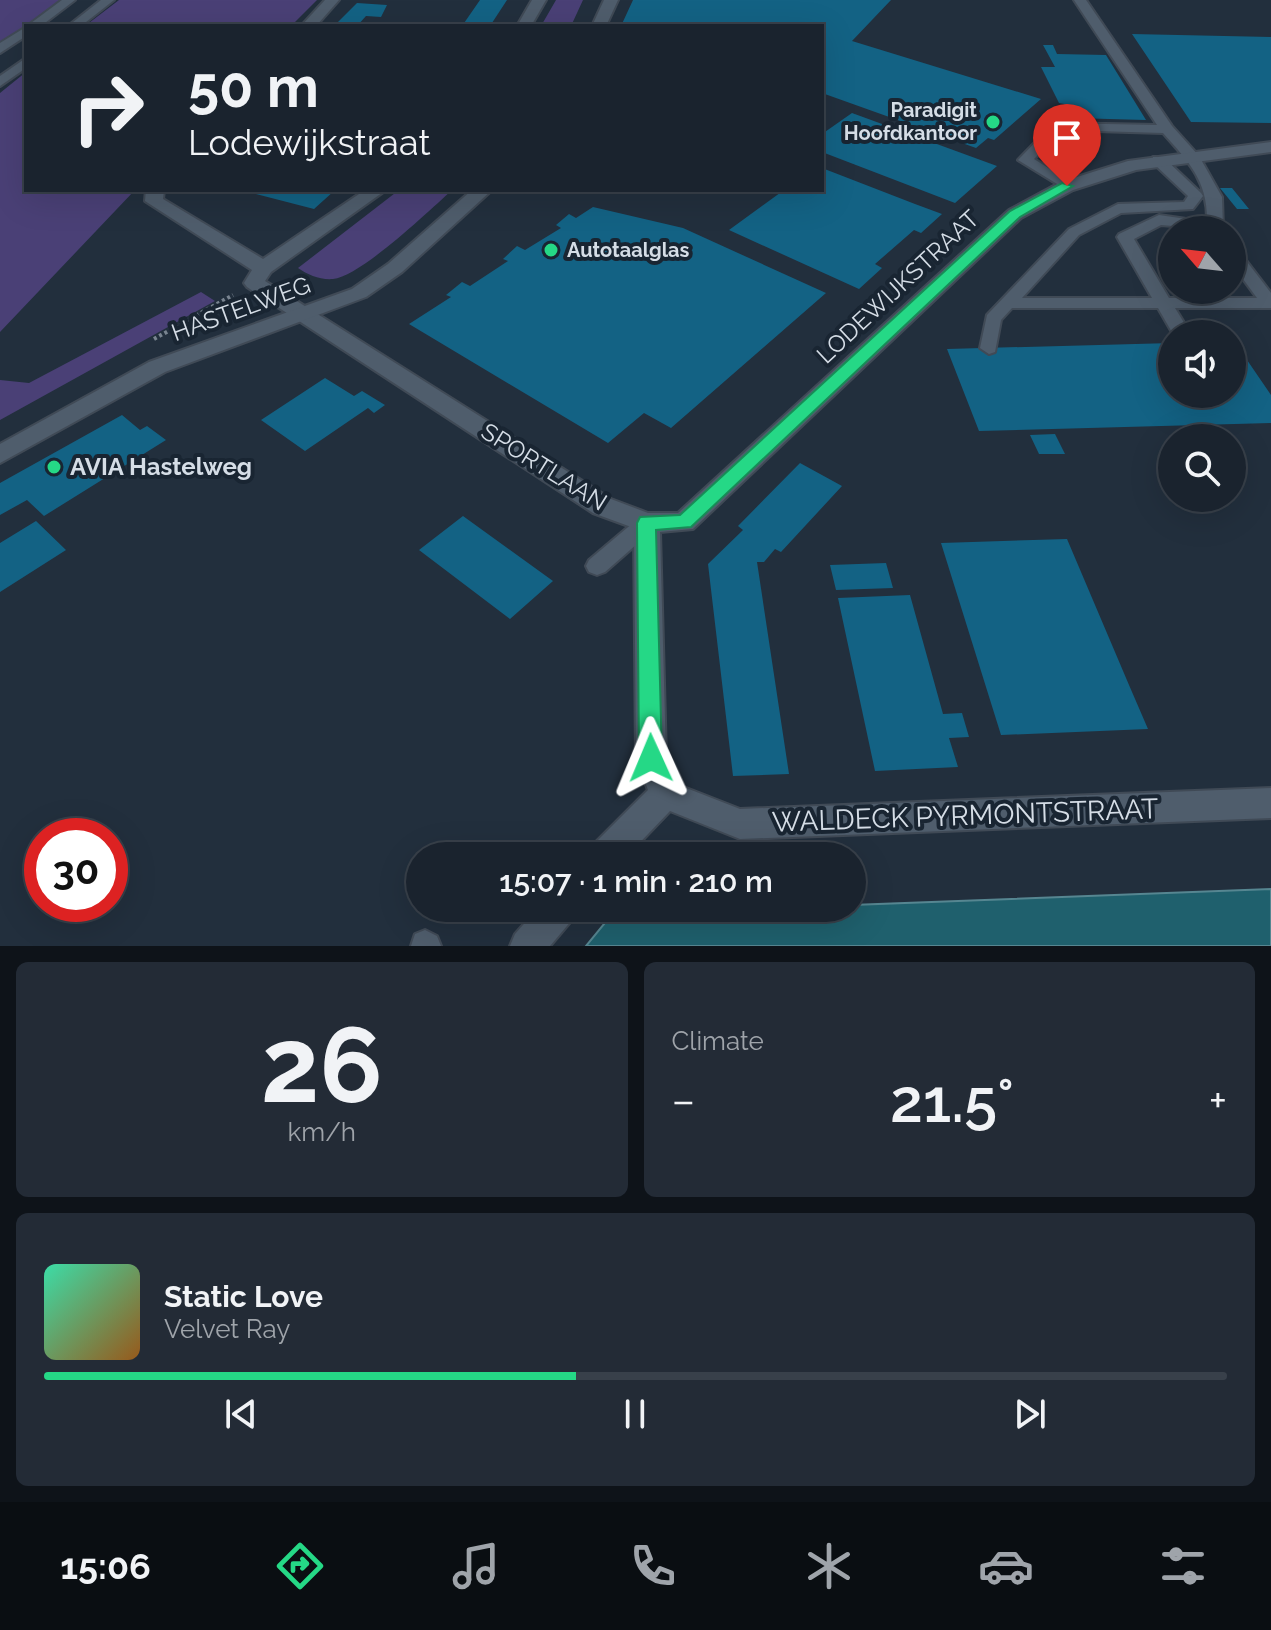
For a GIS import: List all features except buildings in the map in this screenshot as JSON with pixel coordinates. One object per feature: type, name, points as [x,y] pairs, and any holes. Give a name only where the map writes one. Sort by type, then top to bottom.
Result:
[{"type":"street","points":[[310,24],[332,0]]},
{"type":"street","points":[[525,24],[539,0]]},
{"type":"street","points":[[600,24],[611,0]]},
{"type":"street","name":"LODEWIJKSTRAAT","points":[[647,523],[684,522],[1015,214],[1067,186],[1158,160],[1271,147]]},
{"type":"street","name":"SPORTLAAN","points":[[155,192],[154,201],[259,275],[301,315],[602,506],[647,523]]},
{"type":"street","name":"HASTELWEG","points":[[259,275],[374,192]]},
{"type":"street","name":"HASTELWEG","points":[[0,455],[157,367],[359,293],[395,268],[481,192]]},
{"type":"street","points":[[619,842],[665,794],[651,758],[647,523]]},
{"type":"street","name":"WALDECK PYRMONTSTRAAT","points":[[665,794],[740,824],[1271,803]]},
{"type":"street","points":[[527,946],[548,922]]},
{"type":"lane","points":[[36,24],[69,0]]},
{"type":"lane","points":[[77,24],[108,0]]},
{"type":"lane","points":[[1080,0],[1167,129],[1192,156],[1215,197],[1214,216]]},
{"type":"lane","points":[[0,49],[24,32]]},
{"type":"lane","points":[[0,82],[24,64]]},
{"type":"lane","points":[[1067,186],[1025,160],[1059,126],[1167,129]]},
{"type":"lane","points":[[989,348],[993,319],[1074,232],[1118,209],[1188,206],[1196,196],[1158,160]]},
{"type":"lane","points":[[1158,220],[1125,237],[1158,294]]},
{"type":"lane","points":[[1246,272],[1270,304]]},
{"type":"lane","points":[[1007,303],[1158,301]]},
{"type":"lane","points":[[1246,303],[1270,304]]},
{"type":"lane","points":[[597,566],[647,523]]},
{"type":"shaded area","points":[[0,0],[62,0],[24,24],[0,44]]},
{"type":"shaded area","points":[[119,0],[317,0],[293,24],[88,24]]},
{"type":"shaded area","points":[[556,0],[583,0],[572,24],[542,24]]},
{"type":"shaded area","points":[[24,74],[24,192],[133,192],[0,332],[0,93]]},
{"type":"shaded area","points":[[396,192],[450,192],[377,255],[345,275],[323,279],[298,268]]},
{"type":"shaded area","points":[[201,292],[215,301],[0,420],[0,380],[29,383]]},
{"type":"water","points":[[1271,889],[1271,946],[586,946],[606,922],[866,922],[866,904]]},
{"type":"place","name":"Paradigit Hoofdkantoor","points":[[993,122]]},
{"type":"place","name":"Autotaalglas","points":[[551,250]]},
{"type":"place","name":"AVIA Hastelweg","points":[[54,467]]},
{"type":"route","points":[[651,758],[647,523],[684,522],[1015,214],[1067,186]]}]
